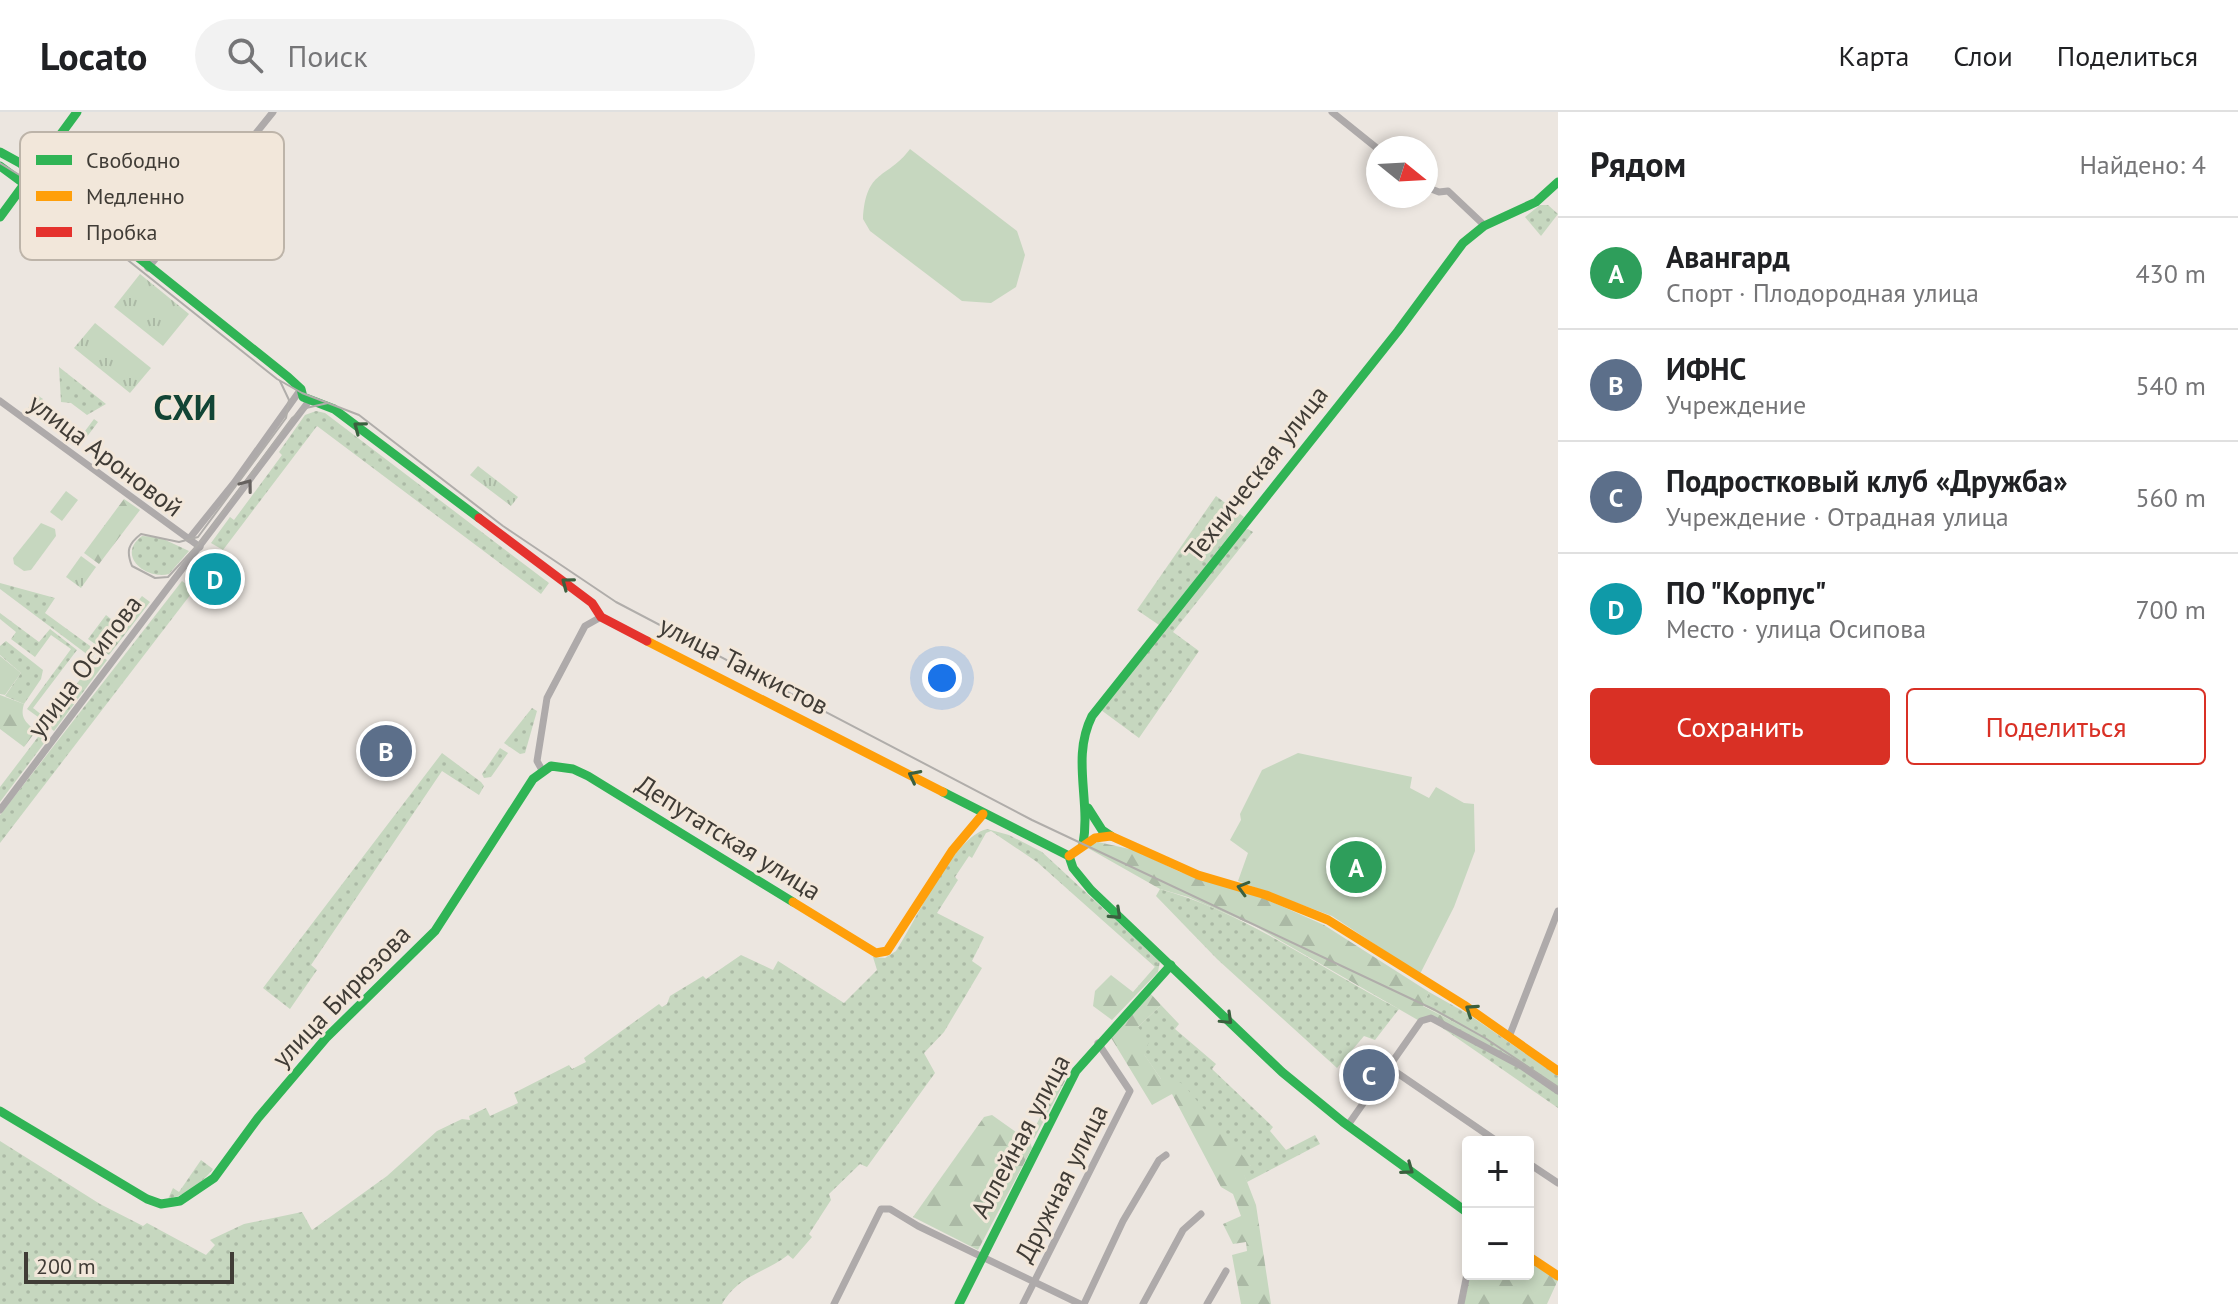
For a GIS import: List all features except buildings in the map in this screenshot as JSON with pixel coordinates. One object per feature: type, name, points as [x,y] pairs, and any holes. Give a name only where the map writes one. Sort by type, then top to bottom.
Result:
[{"type":"main road","points":[[62,132],[77,112]]},
{"type":"main road","name":"улица Танкистов","points":[[0,152],[20,165]]},
{"type":"main road","points":[[0,166],[20,181]]},
{"type":"main road","name":"Техническая улица","points":[[1083,844],[1087,830],[1086,803],[1079,749],[1092,716],[1398,330],[1464,241],[1484,225],[1516,214],[1537,202],[1558,182]]},
{"type":"main road","points":[[0,217],[20,187]]},
{"type":"main road","name":"улица Танкистов","points":[[138,260],[302,397],[334,409],[592,603],[601,617],[1069,856]]},
{"type":"main road","name":"Депутатская улица","points":[[542,770],[562,766],[580,771],[869,952],[882,953],[894,943],[952,851],[983,814]]},
{"type":"main road","name":"улица Бирюзова","points":[[0,1111],[138,1193],[161,1204],[180,1201],[214,1178],[258,1118],[326,1038],[414,955],[435,931],[542,770]]},
{"type":"main road","points":[[1086,803],[1102,830],[1111,836],[1169,859],[1198,875],[1266,895],[1328,920],[1558,1071]]},
{"type":"main road","points":[[1111,836],[1083,844],[1069,856],[1073,868],[1091,890],[1282,1072],[1462,1209]]},
{"type":"main road","name":"Аллейная улица","points":[[959,1304],[1071,1080],[1098,1043],[1171,965]]},
{"type":"main road","points":[[1534,1260],[1558,1276]]},
{"type":"street","points":[[257,132],[273,112]]},
{"type":"street","points":[[1332,112],[1366,139]]},
{"type":"street","points":[[1438,189],[1448,191],[1484,225]]},
{"type":"street","points":[[148,268],[154,260]]},
{"type":"street","points":[[200,547],[189,539],[302,397]]},
{"type":"street","name":"улица Осипова","points":[[0,810],[200,547],[302,397]]},
{"type":"street","name":"улица Ароновой","points":[[0,401],[189,539]]},
{"type":"street","points":[[542,770],[537,761],[547,698],[585,626],[601,617]]},
{"type":"street","points":[[1509,1037],[1558,911]]},
{"type":"street","points":[[1348,1125],[1421,1021],[1431,1018],[1523,1067],[1558,1091]]},
{"type":"street","name":"Дружная улица","points":[[1023,1304],[1130,1091],[1098,1043]]},
{"type":"street","points":[[1390,1068],[1489,1136]]},
{"type":"street","points":[[834,1304],[881,1209],[890,1209],[918,1226],[1082,1304],[1123,1221],[1159,1160],[1166,1155]]},
{"type":"street","points":[[1534,1167],[1558,1183]]},
{"type":"street","points":[[1143,1304],[1183,1230],[1201,1214]]},
{"type":"street","points":[[1207,1304],[1226,1271]]},
{"type":"street","points":[[1461,1304],[1466,1280]]},
{"type":"green space","points":[[910,149],[1017,231],[1025,255],[1016,287],[991,303],[962,301],[870,231],[863,219],[868,191],[879,176]]},
{"type":"green space","points":[[1540,205],[1548,205],[1558,214],[1541,236],[1525,217]]},
{"type":"green space","points":[[140,274],[189,314],[163,346],[114,307]]},
{"type":"green space","points":[[95,323],[151,368],[130,393],[74,348]]},
{"type":"green space","points":[[59,367],[106,404],[87,415],[71,403],[61,402]]},
{"type":"green space","points":[[37,395],[43,399],[38,408],[58,423],[55,428],[28,408]]},
{"type":"green space","points":[[316,411],[325,413],[549,583],[541,594],[317,426],[223,550],[211,543],[230,517],[234,520],[282,455],[279,452],[305,415]]},
{"type":"green space","points":[[94,419],[98,422],[80,446],[60,432],[64,427],[79,439]]},
{"type":"green space","points":[[478,466],[518,497],[511,506],[470,475]]},
{"type":"green space","points":[[66,491],[78,500],[62,521],[50,512]]},
{"type":"green space","points":[[1216,496],[1244,517],[1159,625],[1137,610]]},
{"type":"green space","points":[[124,499],[140,510],[99,564],[84,553]]},
{"type":"green space","points":[[41,523],[55,529],[56,536],[31,570],[24,571],[14,564],[13,558]]},
{"type":"green space","points":[[1243,530],[1253,532],[1173,632],[1199,651],[1139,738],[1101,710]]},
{"type":"green space","points":[[142,536],[159,537],[189,551],[169,574],[151,573],[143,570],[133,558],[135,543]]},
{"type":"green space","points":[[81,556],[96,567],[81,588],[66,577]]},
{"type":"green space","points":[[182,581],[194,590],[0,843],[0,815]]},
{"type":"green space","points":[[0,583],[55,598],[45,613],[97,651],[92,658],[0,589]]},
{"type":"green space","points":[[142,596],[150,602],[109,655],[102,650],[120,626],[125,630],[135,617],[129,612]]},
{"type":"green space","points":[[0,613],[39,642],[50,629],[77,650],[33,708],[47,719],[45,722],[27,709],[71,649],[51,635],[35,657],[11,639],[16,632],[0,619]]},
{"type":"green space","points":[[106,615],[116,623],[98,646],[88,639]]},
{"type":"green space","points":[[6,641],[43,670],[41,679],[24,704],[5,696],[21,673],[0,655],[0,646]]},
{"type":"green space","points":[[99,654],[107,660],[54,731],[46,725]]},
{"type":"green space","points":[[0,656],[21,673],[5,695],[0,694]]},
{"type":"green space","points":[[0,695],[24,704],[24,719],[36,731],[24,747],[0,729]]},
{"type":"green space","points":[[532,708],[537,711],[525,753],[520,754],[504,743]]},
{"type":"green space","points":[[41,733],[48,738],[0,802],[0,787]]},
{"type":"green space","points":[[500,748],[508,753],[491,777],[484,778],[482,774]]},
{"type":"green space","points":[[442,753],[481,782],[484,786],[479,795],[442,771],[311,965],[317,970],[290,1009],[263,988]]},
{"type":"green space","points":[[1298,753],[1412,777],[1410,788],[1429,798],[1436,787],[1464,803],[1474,804],[1475,851],[1454,907],[1420,974],[1332,916],[1238,881],[1248,853],[1230,840],[1241,820],[1240,814],[1262,770]]},
{"type":"green space","points":[[987,829],[1009,835],[1042,852],[1160,961],[1155,967],[1037,862],[991,831],[986,833],[972,858],[969,856],[955,877],[958,880],[937,913],[984,937],[972,961],[982,968],[944,1032],[924,1053],[935,1073],[867,1167],[860,1164],[829,1194],[831,1200],[809,1234],[812,1237],[793,1259],[788,1255],[744,1281],[722,1304],[0,1304],[0,1141],[100,1204],[143,1226],[147,1223],[206,1255],[215,1245],[210,1240],[244,1224],[302,1212],[312,1230],[387,1176],[437,1131],[462,1119],[470,1120],[469,1116],[486,1108],[490,1116],[518,1103],[514,1093],[569,1065],[572,1069],[586,1062],[584,1058],[659,1004],[662,1007],[667,1004],[670,996],[703,976],[706,979],[741,955],[773,970],[778,961],[844,1003],[877,970],[873,957],[885,958],[896,951],[936,882],[961,847],[974,835]]},
{"type":"green space","points":[[1098,842],[1134,850],[1180,872],[1263,898],[1324,925],[1429,992],[1423,1006],[1469,1030],[1441,1027],[1433,1021],[1423,1023],[1255,926],[1188,897],[1160,889],[1086,847]]},
{"type":"green space","points":[[1160,889],[1192,899],[1253,927],[1399,1009],[1375,1040],[1364,1036],[1337,1068],[1217,959],[1156,896]]},
{"type":"green space","points":[[1160,961],[1158,972],[1112,1020],[1093,1006],[1095,991],[1111,975],[1133,992]]},
{"type":"green space","points":[[1429,992],[1468,1014],[1558,1076],[1558,1108],[1441,1027],[1466,1029],[1423,1005]]},
{"type":"green space","points":[[1150,993],[1161,1005],[1138,1027],[1149,1042],[1144,1054],[1161,1079],[1169,1077],[1183,1084],[1252,1167],[1244,1174],[1256,1205],[1271,1304],[1241,1304],[1232,1255],[1247,1251],[1246,1242],[1233,1244],[1223,1224],[1241,1216],[1233,1194],[1221,1187],[1172,1094],[1152,1105],[1110,1036]]},
{"type":"green space","points":[[1161,1005],[1179,1024],[1175,1029],[1216,1064],[1212,1069],[1273,1127],[1270,1131],[1286,1150],[1315,1135],[1320,1144],[1247,1182],[1243,1173],[1251,1166],[1161,1079],[1143,1053],[1138,1027]]},
{"type":"green space","points":[[1061,1077],[1065,1081],[1034,1139],[1032,1133]]},
{"type":"green space","points":[[992,1115],[1030,1142],[1032,1148],[978,1250],[913,1217],[984,1117]]},
{"type":"green space","points":[[201,1160],[213,1169],[193,1188],[168,1199],[173,1188],[179,1192]]},
{"type":"green space","points":[[1534,1263],[1558,1280],[1547,1304],[1463,1304],[1468,1280],[1534,1280]]},
{"type":"tram line","points":[[0,163],[20,175]]},
{"type":"tram line","points":[[128,260],[277,379],[302,393],[359,415],[503,526],[616,602],[1032,820],[1435,1010],[1485,1038],[1558,1087]]},
{"type":"tram line","points":[[280,381],[289,400],[286,418],[198,537],[179,542],[141,534],[129,548],[132,566],[155,578],[168,577],[203,539],[292,418],[306,408],[328,403]]},
{"type":"traffic: fast","points":[[62,132],[77,112]]},
{"type":"traffic: fast","points":[[0,152],[20,163]]},
{"type":"traffic: fast","points":[[0,166],[20,181]]},
{"type":"traffic: fast","points":[[1083,844],[1083,748],[1092,716],[1398,331],[1463,243],[1484,226],[1536,202],[1558,182]]},
{"type":"traffic: fast","points":[[0,217],[20,190]]},
{"type":"traffic: fast","points":[[141,260],[288,377],[301,389],[303,397],[334,409],[479,518]]},
{"type":"traffic: fast","points":[[0,1111],[147,1199],[161,1204],[180,1201],[214,1178],[258,1118],[326,1038],[435,931],[533,779],[551,766],[573,769],[588,776],[793,902]]},
{"type":"traffic: fast","points":[[943,792],[1069,856],[1073,868],[1091,890],[1282,1072],[1343,1122],[1462,1209]]},
{"type":"traffic: fast","points":[[1088,808],[1102,830],[1111,836]]},
{"type":"traffic: fast","points":[[959,1304],[1076,1071],[1171,965]]},
{"type":"traffic: slow","points":[[647,641],[943,792]]},
{"type":"traffic: slow","points":[[793,902],[876,953],[887,951],[952,851],[983,814]]},
{"type":"traffic: slow","points":[[1069,856],[1095,838],[1111,836],[1198,875],[1266,895],[1328,920],[1464,1005],[1558,1071]]},
{"type":"traffic: slow","points":[[1534,1260],[1558,1276]]},
{"type":"traffic: jam","points":[[479,518],[592,603],[601,617],[647,641]]},
{"type":"place","name":"ПО \"Корпус\"","points":[[215,579]]},
{"type":"place","name":"ИФНС","points":[[386,751]]},
{"type":"place","name":"Авангард","points":[[1356,867]]},
{"type":"place","name":"Подростковый клуб «Дружба»","points":[[1369,1075]]},
{"type":"district","name":"СХИ","points":[[185,407]]}]
